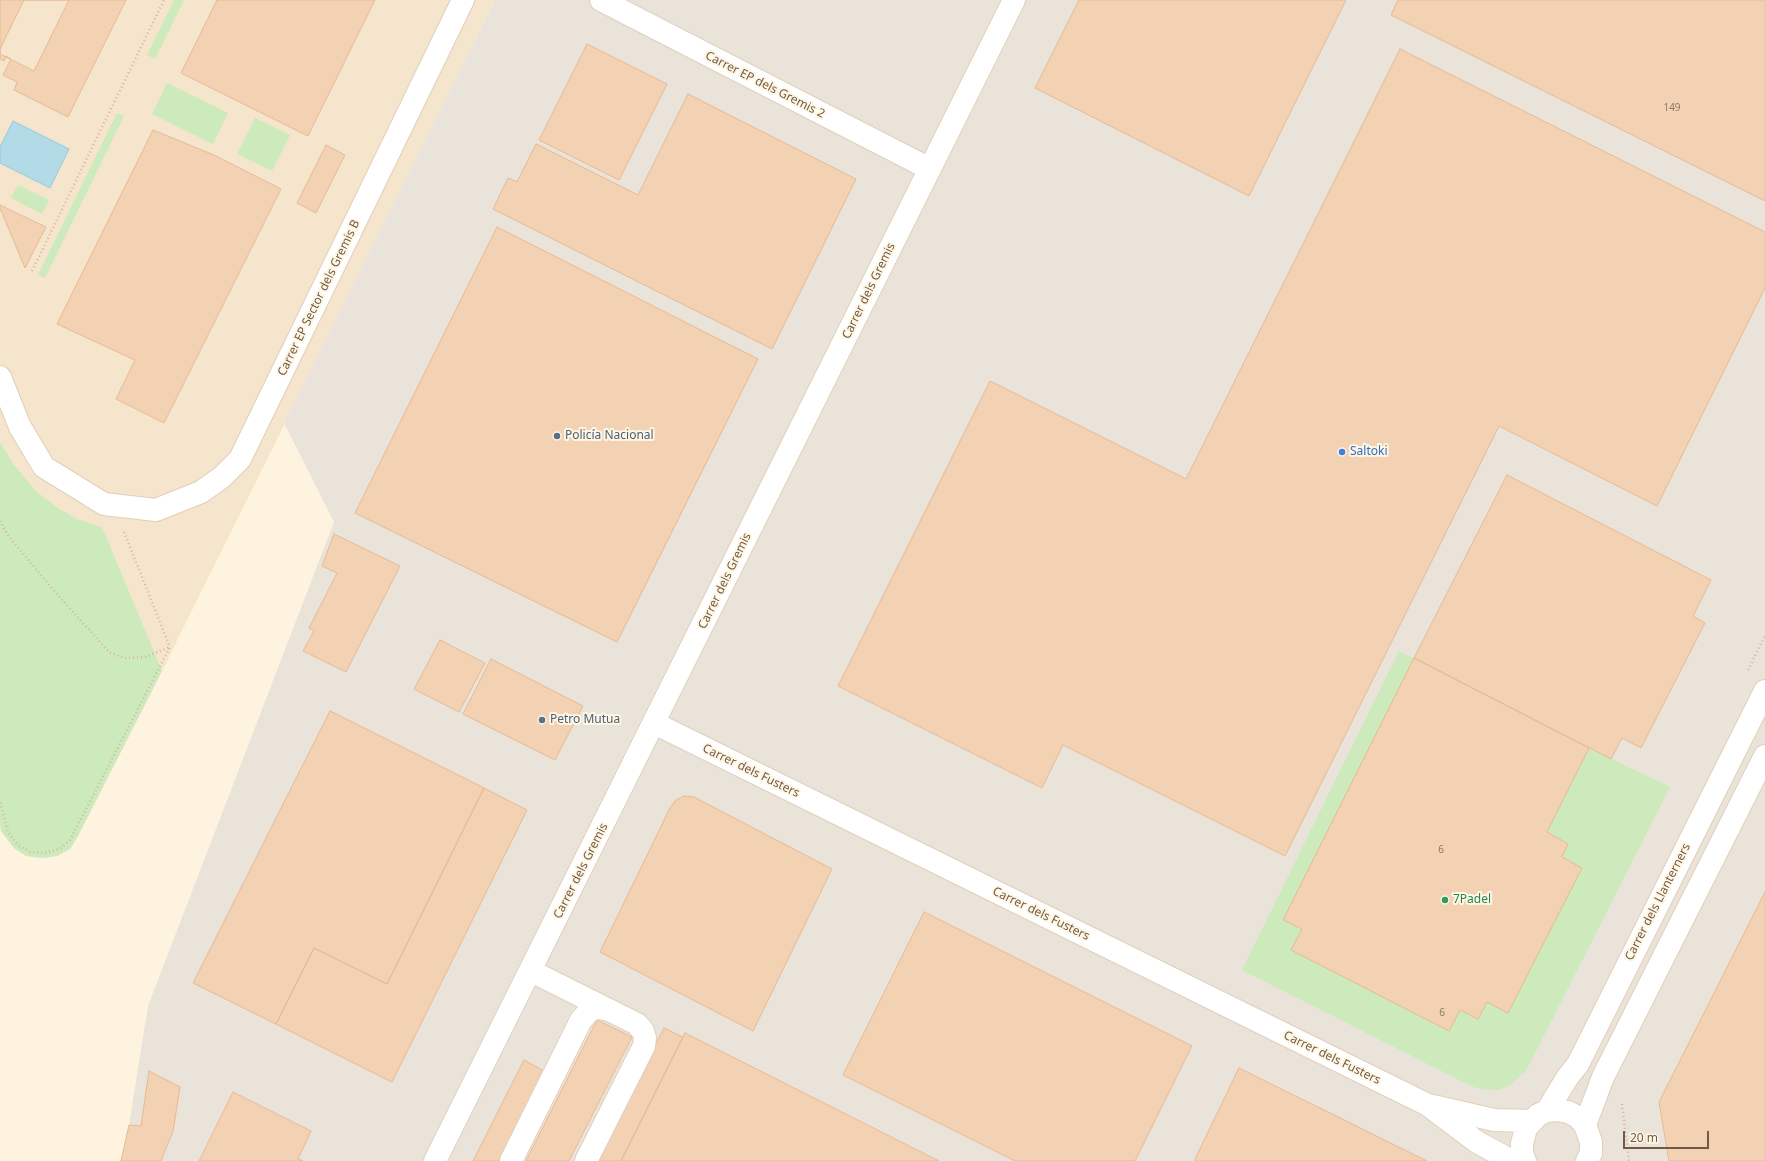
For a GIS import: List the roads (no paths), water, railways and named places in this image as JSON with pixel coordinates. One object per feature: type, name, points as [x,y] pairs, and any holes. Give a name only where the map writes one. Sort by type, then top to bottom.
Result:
[{"type":"street","name":"Carrer EP dels Gremis 2","points":[[601,0],[930,169]]},
{"type":"street","name":"Carrer dels Gremis","points":[[435,1161],[1014,0]]},
{"type":"street","name":"Carrer EP Sector dels Gremis B","points":[[0,377],[20,427],[44,467],[104,504],[156,510],[201,492],[222,477],[240,459],[464,1]]},
{"type":"street","name":"Carrer dels Llanterners","points":[[1525,1161],[1522,1153],[1522,1136],[1578,1064],[1765,691]]},
{"type":"street","name":"Carrer dels Fusters","points":[[654,723],[1428,1105],[1477,1142],[1512,1161]]},
{"type":"street","points":[[1605,1161],[1588,1143],[1603,1077],[1765,756]]},
{"type":"street","points":[[531,971],[637,1024],[643,1031],[645,1038],[644,1046],[586,1161]]},
{"type":"street","points":[[511,1161],[581,1020],[591,1009],[599,1008],[609,1010]]},
{"type":"street","name":"Carrer dels Fusters","points":[[1428,1105],[1494,1120],[1539,1116],[1558,1110],[1568,1112],[1578,1117],[1588,1143]]},
{"type":"water","points":[[13,121],[69,149],[50,188],[0,163],[0,147]]},
{"type":"place","name":"Policía Nacional","points":[[557,436]]},
{"type":"place","name":"Saltoki","points":[[1342,452]]},
{"type":"place","name":"Petro Mutua","points":[[542,720]]},
{"type":"place","name":"7Padel","points":[[1445,900]]}]
